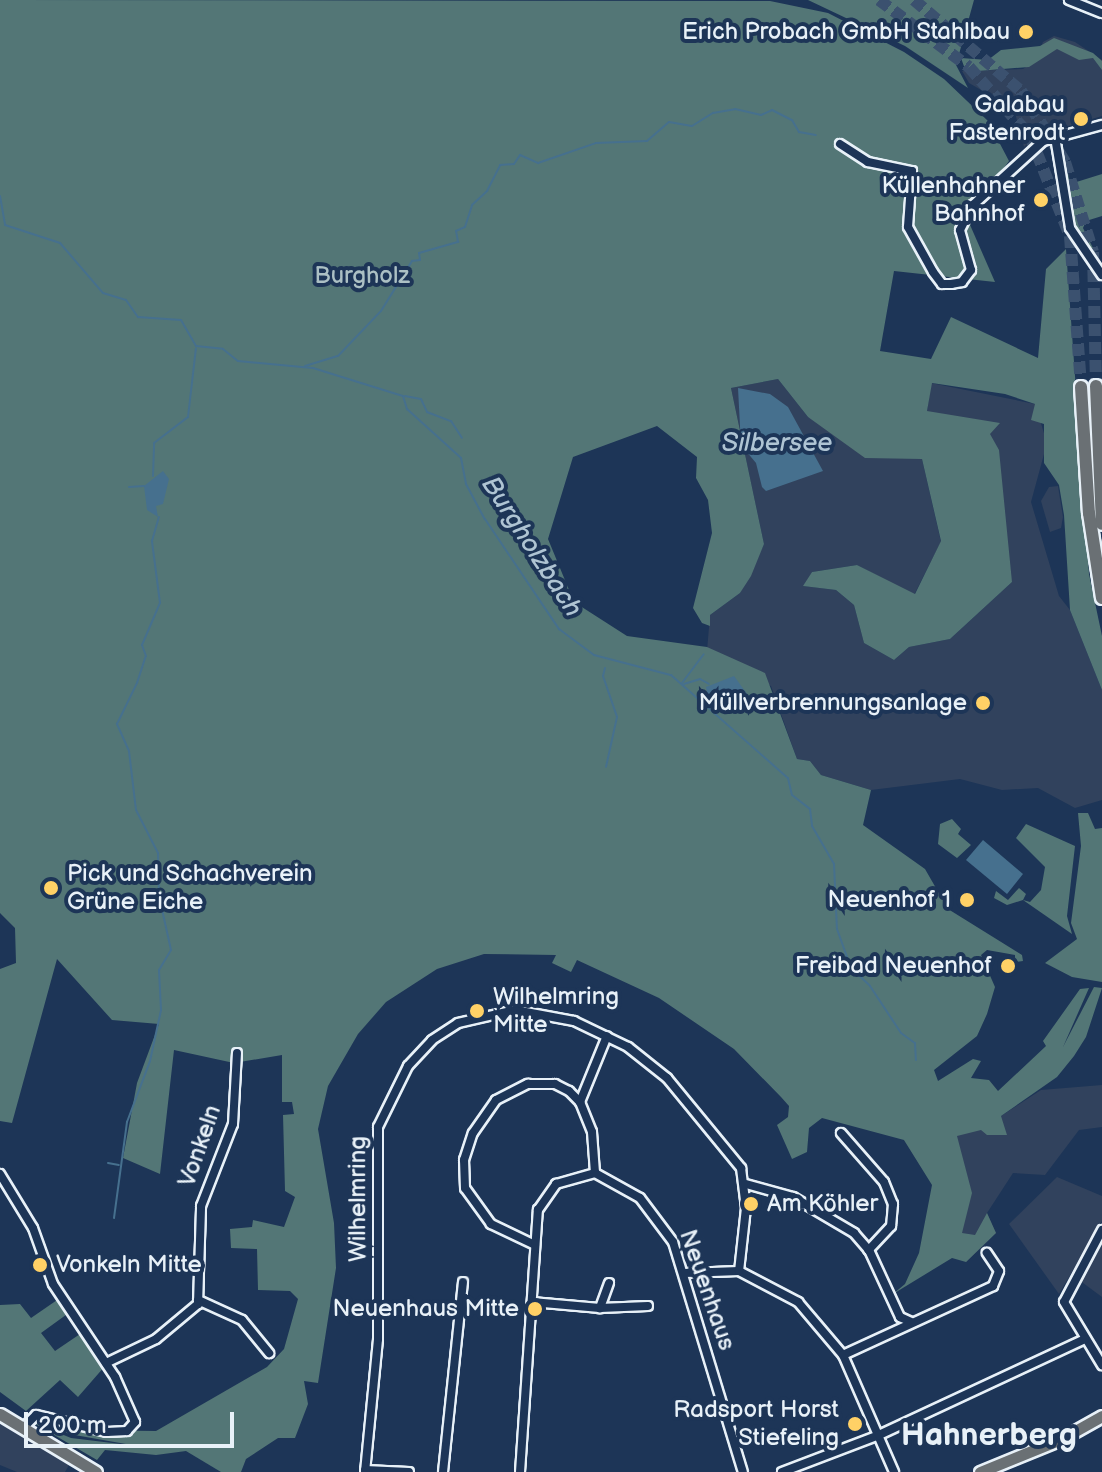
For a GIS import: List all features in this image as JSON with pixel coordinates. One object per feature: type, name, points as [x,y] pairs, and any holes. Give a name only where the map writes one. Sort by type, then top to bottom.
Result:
[{"type":"highway","points":[[1096,386],[1102,524]]},
{"type":"highway","points":[[1081,387],[1089,513],[1102,598]]},
{"type":"main road","points":[[0,1414],[96,1472]]},
{"type":"main road","points":[[980,1472],[1102,1416]]},
{"type":"street","points":[[1069,0],[1102,13]]},
{"type":"street","points":[[840,144],[868,162],[912,171],[908,227],[942,284],[951,284],[962,282],[971,270],[960,230],[963,217],[1017,161],[1055,137],[1102,125]]},
{"type":"street","points":[[1055,137],[1070,228],[1102,275]]},
{"type":"street","name":"Wilhelmring","points":[[365,1471],[378,1339],[377,1132],[399,1079],[441,1034],[488,1013],[535,1011],[607,1036],[646,1060],[687,1100],[728,1147],[746,1184]]},
{"type":"street","points":[[580,1102],[607,1036]]},
{"type":"street","name":"Vonkeln","points":[[198,1300],[201,1206],[233,1124],[237,1053]]},
{"type":"street","points":[[520,1472],[538,1210],[547,1192],[567,1178],[595,1173],[592,1132],[580,1102],[569,1091],[547,1083],[507,1092],[482,1116],[464,1160],[465,1188],[475,1209],[501,1232],[535,1245]]},
{"type":"street","points":[[841,1133],[884,1182],[893,1204],[891,1226],[869,1250]]},
{"type":"street","name":"Neuenhaus","points":[[595,1173],[627,1187],[656,1215],[685,1273],[743,1472]]},
{"type":"street","points":[[0,1174],[33,1228],[53,1284],[106,1363],[132,1410],[133,1427],[122,1432],[79,1428],[41,1415],[23,1428]]},
{"type":"street","points":[[739,1271],[746,1184],[823,1212],[869,1250],[900,1317],[911,1322]]},
{"type":"street","points":[[1102,1230],[1064,1302],[1102,1365]]},
{"type":"street","points":[[843,1355],[993,1286],[999,1271],[987,1253]]},
{"type":"street","points":[[685,1273],[739,1271],[798,1302],[843,1355],[894,1472]]},
{"type":"street","points":[[443,1472],[463,1282]]},
{"type":"street","points":[[600,1308],[609,1283]]},
{"type":"street","points":[[106,1363],[180,1323],[198,1300],[242,1320],[269,1353]]},
{"type":"street","points":[[532,1302],[600,1308],[648,1306]]},
{"type":"street","points":[[782,1472],[879,1435],[1085,1339]]},
{"type":"street","points":[[1010,1460],[1015,1472]]},
{"type":"street","points":[[365,1471],[409,1472]]},
{"type":"shaded area","points":[[1054,36],[1075,42],[1102,60],[1102,116],[1038,135],[1024,147],[1014,109],[969,83],[962,71],[1023,69],[1035,61],[1043,42]]},
{"type":"shaded area","points":[[778,379],[808,417],[922,459],[941,542],[914,595],[857,565],[812,572],[804,586],[836,590],[854,605],[864,643],[894,660],[909,647],[950,639],[1012,582],[927,411],[931,383],[1035,404],[1047,443],[1031,502],[1059,596],[1070,610],[1102,690],[1102,800],[1075,808],[1038,788],[1002,790],[960,779],[871,790],[821,775],[810,761],[797,759],[771,686],[707,651],[710,615],[740,593],[764,544],[731,388]]},
{"type":"shaded area","points":[[1058,486],[1063,517],[1061,528],[1050,532],[1041,501],[1049,487]]},
{"type":"shaded area","points":[[1102,1085],[1102,1127],[1079,1130],[1045,1175],[1013,1173],[987,1213],[996,1233],[966,1262],[943,1201],[904,1140],[1001,1116],[1041,1090]]},
{"type":"shaded area","points":[[1057,1177],[1102,1196],[1102,1221],[1059,1294],[1009,1224]]},
{"type":"shaded area","points":[[1102,1238],[1102,1297],[1079,1280]]},
{"type":"shaded area","points":[[0,1423],[69,1465],[65,1472],[17,1472],[0,1465]]},
{"type":"green space","name":"Burgholz","points":[[0,0],[770,1],[828,13],[904,52],[944,79],[988,121],[1009,161],[967,218],[995,282],[894,271],[880,351],[931,359],[951,317],[1038,358],[1046,269],[1066,249],[1089,574],[1102,636],[1102,690],[1070,610],[1064,515],[1059,485],[1044,463],[1044,424],[1031,420],[1035,404],[1005,394],[932,383],[927,411],[1000,423],[990,434],[999,450],[1012,582],[950,639],[909,647],[894,660],[864,643],[854,605],[836,590],[803,586],[812,572],[857,565],[915,594],[941,541],[922,459],[865,458],[808,417],[778,379],[731,388],[764,544],[751,576],[740,593],[710,615],[710,626],[702,623],[693,608],[712,533],[708,500],[696,478],[697,457],[657,426],[573,457],[548,539],[574,602],[627,636],[707,647],[765,673],[797,759],[810,761],[821,775],[871,790],[863,825],[925,869],[948,909],[1022,955],[1023,961],[1015,962],[1015,955],[987,950],[981,955],[995,987],[987,1014],[977,1036],[934,1070],[938,1081],[973,1059],[981,1061],[971,1078],[989,1080],[998,1091],[1046,1046],[1043,1041],[1080,989],[1089,988],[1063,1047],[1094,987],[1102,988],[1086,1037],[1074,1056],[1057,1077],[1001,1116],[1007,1135],[987,1135],[981,1130],[957,1136],[972,1193],[962,1233],[975,1235],[987,1213],[996,1233],[966,1262],[952,1258],[893,1294],[905,1284],[919,1253],[932,1185],[904,1140],[822,1118],[809,1128],[807,1152],[792,1159],[777,1125],[788,1117],[789,1106],[734,1049],[659,998],[577,960],[571,972],[552,963],[556,955],[484,954],[437,969],[386,1002],[358,1034],[328,1086],[318,1129],[334,1223],[336,1268],[318,1383],[304,1381],[308,1404],[295,1438],[278,1438],[246,1459],[241,1472],[221,1472],[186,1451],[156,1455],[105,1450],[97,1460],[32,1422],[71,1438],[137,1446],[69,1434],[38,1418],[74,1430],[156,1431],[267,1367],[284,1349],[298,1299],[290,1291],[258,1290],[257,1249],[231,1248],[230,1229],[252,1227],[253,1220],[284,1227],[295,1197],[285,1191],[283,1115],[294,1114],[292,1102],[282,1102],[282,1055],[234,1063],[174,1050],[160,1174],[123,1158],[137,1083],[159,1024],[112,1020],[57,959],[12,1123],[0,1121],[0,969],[16,963],[15,928],[0,913]]},
{"type":"green space","points":[[808,0],[974,0],[956,65],[968,88],[905,46]]},
{"type":"green space","points":[[1054,38],[1093,53],[1102,61],[1102,70],[1093,58],[1079,60],[1057,49],[1029,67],[966,72],[961,58],[988,60],[1001,50],[1040,46]]},
{"type":"green space","points":[[1081,135],[1062,141],[1070,184],[1102,174],[1102,216],[1086,221],[1083,228],[1099,260],[1070,221],[1059,140]]},
{"type":"green space","points":[[1078,813],[1088,813],[1095,829],[1102,828],[1102,982],[1072,977],[1045,963],[1077,939],[1071,923],[1081,846]]},
{"type":"green space","points":[[952,819],[961,829],[958,834],[971,845],[957,858],[938,844],[940,824]]},
{"type":"green space","points":[[1026,824],[1075,846],[1067,916],[1072,934],[1023,900],[1030,902],[1041,890],[1045,867],[1016,838]]},
{"type":"green space","points":[[1019,888],[1026,894],[1023,900],[1007,905],[994,898],[996,891],[1008,900]]},
{"type":"green space","points":[[60,1298],[70,1312],[41,1333],[55,1351],[83,1332],[105,1366],[78,1397],[60,1380],[26,1411],[0,1392],[0,1305],[20,1304],[31,1318]]},
{"type":"water","name":"Silbersee","points":[[738,388],[770,394],[788,407],[823,471],[766,491],[762,487],[756,463],[741,445]]},
{"type":"water","points":[[163,471],[169,479],[163,504],[156,506],[158,517],[147,510],[144,486]]},
{"type":"water","points":[[734,676],[750,698],[744,705],[723,708],[708,697],[706,687]]},
{"type":"water","points":[[983,840],[1023,874],[1007,894],[966,860]]},
{"type":"waterway","points":[[305,366],[338,356],[381,311],[412,261],[420,260],[419,253],[458,242],[456,231],[465,227],[472,205],[487,191],[500,165],[514,164],[520,155],[538,163],[596,143],[647,141],[669,122],[692,126],[713,113],[735,109],[761,115],[772,110],[792,120],[799,132],[816,135]]},
{"type":"waterway","name":"Burgholzbach","points":[[0,196],[5,225],[60,243],[103,293],[126,300],[138,317],[181,320],[196,346],[223,349],[238,361],[313,368],[403,396],[407,409],[461,458],[466,484],[485,519],[559,629],[594,655],[671,675],[788,778],[792,795],[810,809],[812,826],[834,864],[837,929],[851,968],[870,986],[901,1033],[915,1043],[916,1060]]},
{"type":"waterway","points":[[153,476],[154,443],[188,417],[196,348]]},
{"type":"waterway","points":[[405,396],[421,399],[427,412],[451,421],[462,438]]},
{"type":"waterway","points":[[129,487],[144,486]]},
{"type":"waterway","points":[[114,1218],[127,1122],[150,1061],[161,1010],[159,970],[171,950],[159,896],[158,853],[136,810],[129,751],[117,724],[137,683],[146,656],[142,645],[160,603],[152,541],[159,517]]},
{"type":"waterway","points":[[682,683],[704,654]]},
{"type":"waterway","points":[[605,668],[603,676],[617,717],[606,767]]},
{"type":"waterway","points":[[684,684],[700,679],[709,684]]},
{"type":"waterway","points":[[108,1163],[119,1165]]},
{"type":"tunnel","points":[[879,0],[969,67],[1030,136],[1070,236],[1081,387]]},
{"type":"tunnel","points":[[914,0],[1021,91],[1065,162],[1093,252],[1096,386]]},
{"type":"place","name":"Erich Probach GmbH Stahlbau","points":[[1026,32]]},
{"type":"place","name":"Galabau Fastenrodt","points":[[1081,119]]},
{"type":"place","name":"Küllenhahner Bahnhof","points":[[1041,200]]},
{"type":"place","name":"Müllverbrennungsanlage","points":[[983,703]]},
{"type":"place","name":"Pick und Schachverein Grüne Eiche","points":[[51,888]]},
{"type":"place","name":"Neuenhof 1","points":[[967,900]]},
{"type":"place","name":"Freibad Neuenhof","points":[[1008,966]]},
{"type":"place","name":"Wilhelmring Mitte","points":[[477,1011]]},
{"type":"place","name":"Am Köhler","points":[[751,1204]]},
{"type":"place","name":"Vonkeln Mitte","points":[[40,1265]]},
{"type":"place","name":"Neuenhaus Mitte","points":[[535,1309]]},
{"type":"place","name":"Radsport Horst Stiefeling","points":[[855,1424]]},
{"type":"district","name":"Hahnerberg","points":[[989,1436]]}]
